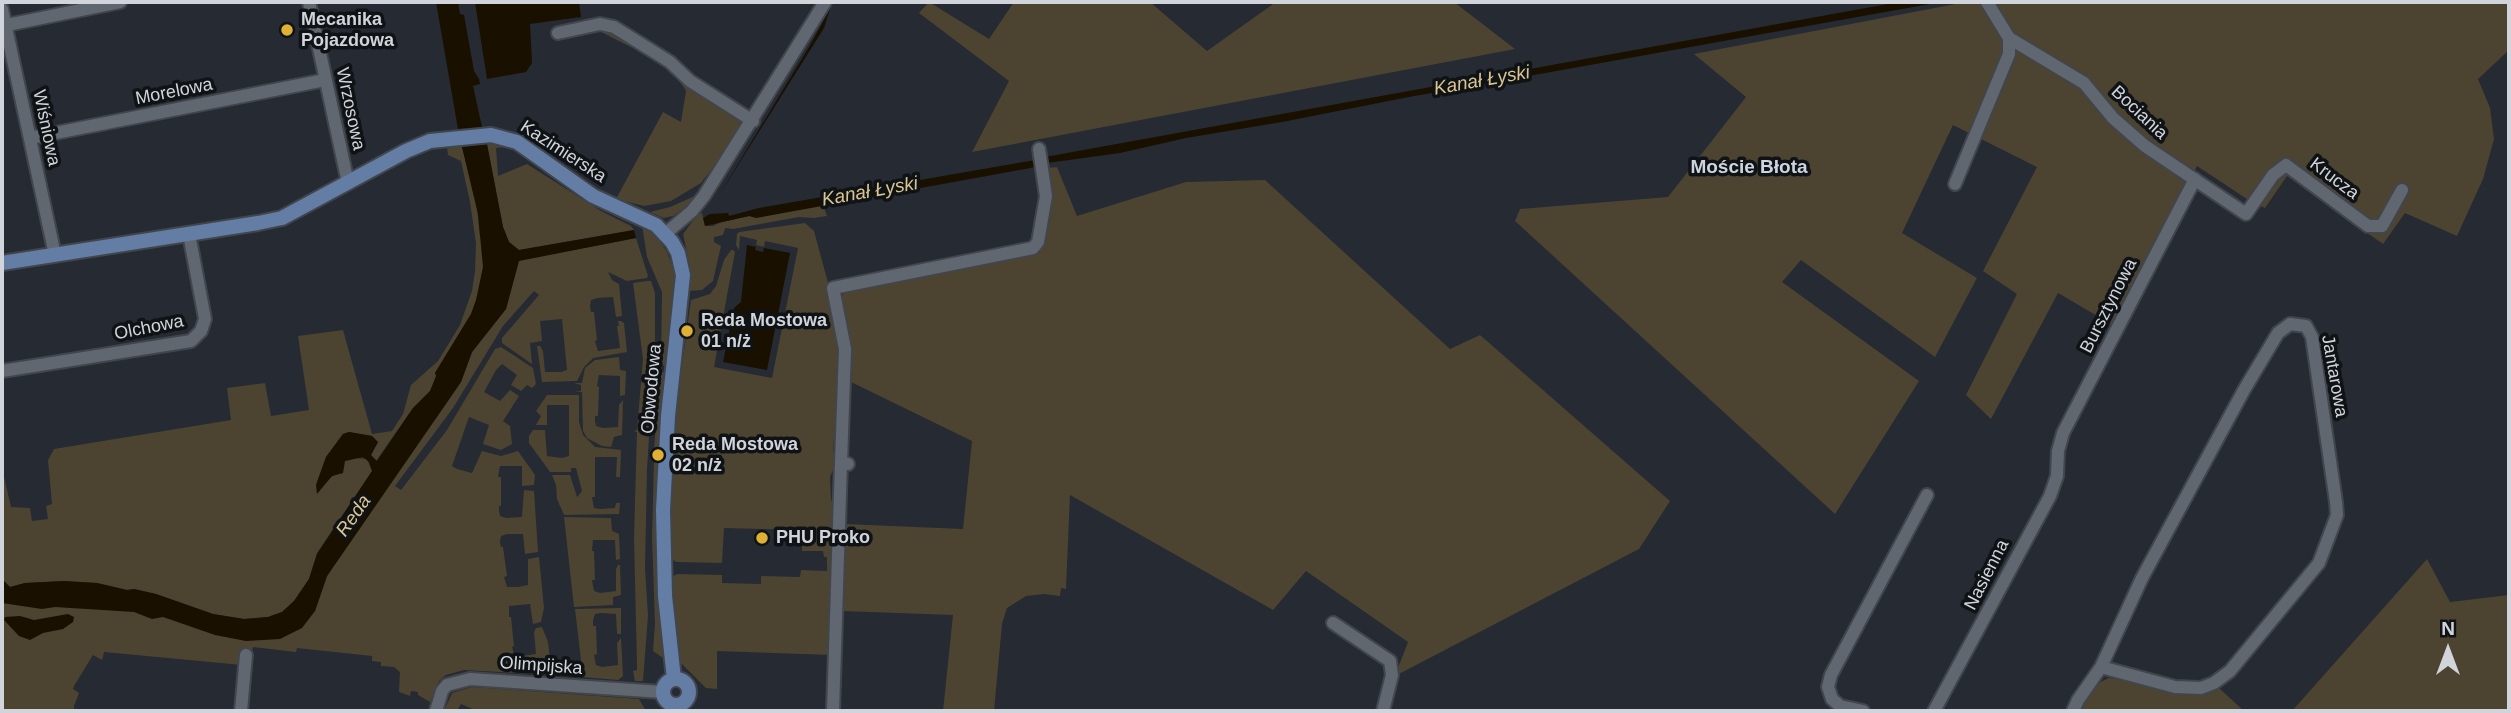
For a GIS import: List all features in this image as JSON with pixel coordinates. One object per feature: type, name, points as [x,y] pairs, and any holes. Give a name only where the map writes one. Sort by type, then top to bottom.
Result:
[{"type":"main road","name":"Kazimierska","points":[[2,263],[282,218],[430,141],[491,135],[517,142],[593,196],[656,225],[666,234]]},
{"type":"main road","name":"Obwodowa","points":[[666,234],[678,253],[683,275],[667,416],[663,510],[665,596],[674,679]]},
{"type":"main road","points":[[674,679],[685,682],[689,693],[685,701],[673,708],[663,692],[666,683],[674,679]]},
{"type":"street","points":[[4,25],[120,2]]},
{"type":"street","name":"Wrzosowa","points":[[309,2],[348,183]]},
{"type":"street","points":[[666,234],[700,201],[753,121],[825,2]]},
{"type":"street","points":[[1955,184],[2009,54],[2009,38],[1987,2]]},
{"type":"street","name":"Wiśniowa","points":[[2,9],[55,255]]},
{"type":"street","points":[[558,33],[600,24],[614,27],[670,62],[690,81],[753,121]]},
{"type":"street","name":"Bociania","points":[[2009,38],[2084,83],[2113,118],[2145,146],[2246,214]]},
{"type":"street","name":"Morelowa","points":[[30,138],[326,80]]},
{"type":"street","points":[[833,711],[845,464],[845,349],[834,288],[1033,248],[1038,242],[1046,197],[1039,149]]},
{"type":"street","name":"Krucza","points":[[2246,214],[2273,175],[2287,165],[2368,226],[2382,226],[2402,190]]},
{"type":"street","name":"Bursztynowa","points":[[2057,451],[2063,433],[2195,179]]},
{"type":"street","name":"Olchowa","points":[[2,371],[191,341],[201,331],[205,319],[189,234]]},
{"type":"street","name":"Jantarowa","points":[[2073,711],[2101,667],[2142,578],[2278,333],[2290,324],[2306,326],[2312,337],[2337,515],[2319,564],[2230,671],[2214,682],[2201,688],[2175,687],[2101,667]]},
{"type":"street","name":"Nasienna","points":[[1934,711],[2050,496],[2057,476],[2057,451]]},
{"type":"street","points":[[1863,711],[1840,706],[1832,699],[1828,687],[1831,676],[1927,495]]},
{"type":"street","points":[[1332,623],[1390,661],[1392,676],[1383,711]]},
{"type":"street","points":[[242,711],[246,655]]},
{"type":"street","name":"Olimpijska","points":[[436,711],[442,691],[447,685],[470,679],[663,692]]},
{"type":"shaded area","points":[[929,2],[989,39],[1014,2],[1150,2],[1207,51],[1276,2],[1454,2],[1515,49],[972,152],[1009,81],[919,13]]},
{"type":"shaded area","points":[[1966,2],[2509,2],[2509,50],[2478,79],[2490,108],[2494,139],[2483,179],[2457,236],[2405,213],[2383,244],[2287,176],[2265,208],[2197,166],[2116,327],[2058,293],[1991,419],[1966,395],[2017,294],[1983,271],[2037,167],[1953,125],[1902,233],[1977,278],[1935,357],[1801,260],[1782,282],[1919,381],[1835,514],[1515,221],[1520,209],[1668,197],[1746,97],[1694,54]]},
{"type":"shaded area","points":[[599,27],[614,30],[671,67],[597,30],[587,33],[589,29]]},
{"type":"shaded area","points":[[671,67],[695,87],[733,110],[741,121],[734,138],[736,140],[701,183],[671,201],[644,206],[616,199],[663,112],[681,122],[686,91]]},
{"type":"shaded area","points":[[487,144],[505,147],[496,148],[498,176],[527,164],[634,230],[519,250],[509,242],[503,227]]},
{"type":"shaded area","points":[[447,147],[462,147],[476,199],[480,236],[493,258],[471,314],[435,373],[437,376],[430,391],[413,408],[376,461],[371,455],[378,442],[372,436],[349,432],[343,434],[326,457],[316,485],[335,475],[345,461],[355,458],[367,459],[372,471],[317,553],[309,579],[294,601],[282,612],[268,617],[244,619],[213,614],[156,594],[97,583],[64,581],[25,583],[10,587],[4,581],[2,468],[11,507],[30,508],[32,521],[48,519],[46,506],[52,504],[48,460],[54,449],[231,420],[227,388],[265,383],[271,416],[309,410],[298,336],[343,330],[372,434],[392,431],[403,414],[411,385],[438,361],[460,325],[472,291],[476,243],[470,202],[461,161],[448,155]]},
{"type":"shaded area","points":[[1057,167],[1077,216],[1186,182],[1265,180],[1450,349],[1480,335],[1670,501],[1639,549],[1395,676],[1408,642],[1306,571],[1273,610],[1070,495],[1066,589],[1061,588],[1060,596],[1026,596],[1007,608],[1002,624],[994,711],[943,711],[953,615],[842,611],[845,524],[963,529],[972,441],[849,381],[840,306],[843,294],[852,287],[1031,256],[1044,243],[1050,220],[1051,189],[1046,168]]},
{"type":"shaded area","points":[[699,196],[673,216],[664,218],[650,212],[670,207]]},
{"type":"shaded area","points":[[823,205],[827,216],[799,217],[733,229],[725,228],[723,235],[714,237],[714,242],[721,246],[713,281],[702,290],[688,291],[690,267],[683,234],[698,214],[702,213],[705,226],[713,226],[750,216]]},
{"type":"shaded area","points":[[805,223],[814,231],[830,290],[841,350],[833,450],[836,463],[830,477],[831,500],[837,511],[831,655],[717,651],[717,689],[706,688],[677,659],[670,582],[672,577],[677,574],[722,575],[722,583],[761,584],[761,576],[800,577],[801,570],[827,571],[827,557],[824,557],[823,551],[802,551],[802,530],[724,528],[722,563],[676,562],[671,558],[669,491],[677,373],[681,373],[691,300],[710,294],[716,286],[724,260],[733,250],[735,252],[714,367],[772,378],[798,248],[765,241],[764,247],[756,245],[757,240],[740,236],[739,250],[736,245],[737,234]]},
{"type":"shaded area","points":[[642,225],[657,237],[667,252],[675,273],[676,290],[666,366],[661,365],[662,292],[647,257]]},
{"type":"shaded area","points":[[636,238],[647,278],[627,281],[608,272],[612,280],[619,284],[622,316],[616,317],[613,297],[591,300],[590,306],[591,312],[594,312],[598,351],[620,348],[617,326],[618,321],[621,321],[624,323],[627,352],[593,358],[584,367],[577,381],[542,382],[537,346],[543,351],[545,372],[567,370],[562,319],[540,321],[542,341],[530,343],[532,364],[502,343],[502,338],[539,295],[534,291],[503,326],[453,408],[395,486],[401,490],[447,430],[495,349],[501,347],[533,368],[536,384],[532,388],[527,385],[521,391],[511,385],[517,375],[502,364],[484,392],[500,401],[510,390],[519,396],[503,421],[510,426],[512,444],[501,450],[483,444],[489,425],[469,417],[452,466],[472,473],[482,451],[501,456],[518,451],[535,475],[534,485],[522,486],[522,466],[500,466],[499,511],[500,516],[506,518],[522,517],[524,490],[534,491],[538,552],[525,554],[523,534],[501,536],[500,542],[503,547],[507,587],[528,585],[528,559],[539,557],[544,608],[541,622],[533,624],[530,604],[509,606],[512,647],[515,657],[536,654],[534,632],[536,628],[542,627],[548,642],[552,675],[464,670],[446,675],[439,681],[430,702],[418,695],[418,692],[411,691],[410,696],[399,692],[400,672],[394,667],[381,666],[381,662],[372,661],[372,656],[297,648],[296,652],[253,647],[252,651],[248,651],[242,665],[104,652],[102,660],[93,655],[74,686],[73,689],[79,693],[74,711],[2,711],[2,598],[123,607],[253,634],[315,611],[327,576],[461,382],[472,352],[506,309],[519,260]]},
{"type":"shaded area","points":[[651,281],[655,293],[655,341],[647,469],[645,568],[648,616],[643,681],[635,681],[633,671],[637,670],[637,665],[634,538],[637,432],[633,431],[637,430],[643,359],[633,283]]},
{"type":"shaded area","points":[[619,357],[620,370],[626,371],[625,395],[620,396],[620,376],[599,375],[598,416],[595,416],[595,421],[596,426],[603,428],[618,427],[619,405],[623,400],[622,435],[614,437],[611,447],[602,446],[587,438],[583,431],[582,392],[574,392],[581,391],[581,385],[574,383],[582,383],[585,368],[595,360]]},
{"type":"shaded area","points":[[660,372],[666,372],[660,450],[654,450]]},
{"type":"shaded area","points":[[547,395],[579,395],[579,422],[583,435],[595,447],[621,450],[620,477],[616,477],[617,457],[595,457],[595,497],[592,497],[594,508],[615,508],[616,503],[620,503],[619,514],[564,515],[557,499],[552,475],[570,475],[577,497],[582,491],[576,468],[571,468],[571,472],[550,472],[529,443],[533,430],[545,430],[547,456],[569,456],[569,405],[547,405],[547,425],[536,425],[541,416],[536,411]]},
{"type":"shaded area","points":[[654,460],[660,460],[666,660],[653,651]]},
{"type":"shaded area","points":[[564,517],[611,518],[612,531],[619,534],[620,559],[616,560],[615,540],[593,540],[595,580],[592,580],[594,591],[616,591],[616,569],[620,565],[621,595],[613,597],[613,605],[574,607]]},
{"type":"shaded area","points":[[2427,559],[2450,602],[2509,595],[2509,711],[2292,711]]},
{"type":"shaded area","points":[[621,608],[621,634],[617,634],[616,614],[595,614],[593,626],[596,626],[596,665],[618,665],[617,643],[621,638],[623,676],[618,680],[583,677],[575,609]]},
{"type":"shaded area","points":[[2109,678],[2202,693],[2219,688],[2244,711],[2081,711],[2098,683]]},
{"type":"shaded area","points":[[472,687],[639,699],[646,711],[477,711],[461,704],[457,711],[444,711],[452,693]]},
{"type":"water","points":[[436,2],[458,2],[460,14],[464,15],[474,71],[480,84],[473,86],[482,127],[458,129]]},
{"type":"water","points":[[475,2],[579,2],[581,17],[530,24],[532,63],[526,72],[487,79]]},
{"type":"water","name":"Kanał Łyski","points":[[1899,2],[1941,2],[1478,87],[1414,96],[1186,138],[1120,153],[1047,163],[1045,157]]},
{"type":"water","points":[[830,9],[824,28],[718,197],[809,47]]},
{"type":"water","name":"Reda","points":[[487,144],[503,227],[509,242],[519,250],[634,230],[636,238],[519,261],[506,309],[472,352],[461,382],[327,576],[315,611],[302,628],[280,639],[246,641],[215,635],[163,617],[152,619],[134,612],[55,607],[42,609],[2,603],[2,571],[4,581],[10,587],[25,583],[64,581],[97,583],[156,594],[213,614],[244,619],[268,617],[282,612],[294,601],[309,579],[317,554],[372,471],[369,462],[363,457],[345,461],[343,473],[332,476],[317,494],[316,485],[326,457],[343,434],[349,432],[372,436],[378,442],[371,455],[377,461],[413,408],[430,391],[435,373],[471,314],[483,267],[478,214],[462,147]]},
{"type":"water","name":"Kanał Łyski","points":[[1035,160],[1036,167],[756,218],[749,216],[705,226],[703,218],[710,214],[728,213],[729,216],[759,208]]},
{"type":"water","points":[[747,245],[763,252],[764,248],[790,253],[767,370],[723,362],[734,308],[741,302]]},
{"type":"water","points":[[68,614],[74,617],[73,622],[63,629],[43,633],[30,640],[19,636],[4,620],[5,617],[20,616],[34,620]]},
{"type":"place","name":"Mecanika Pojazdowa","points":[[287,30]]},
{"type":"place","name":"Reda Mostowa 01 n/ż","points":[[687,331]]},
{"type":"place","name":"Reda Mostowa 02 n/ż","points":[[658,455]]},
{"type":"place","name":"PHU Proko","points":[[762,538]]},
{"type":"district","name":"Moście Błota","points":[[1749,168]]}]
